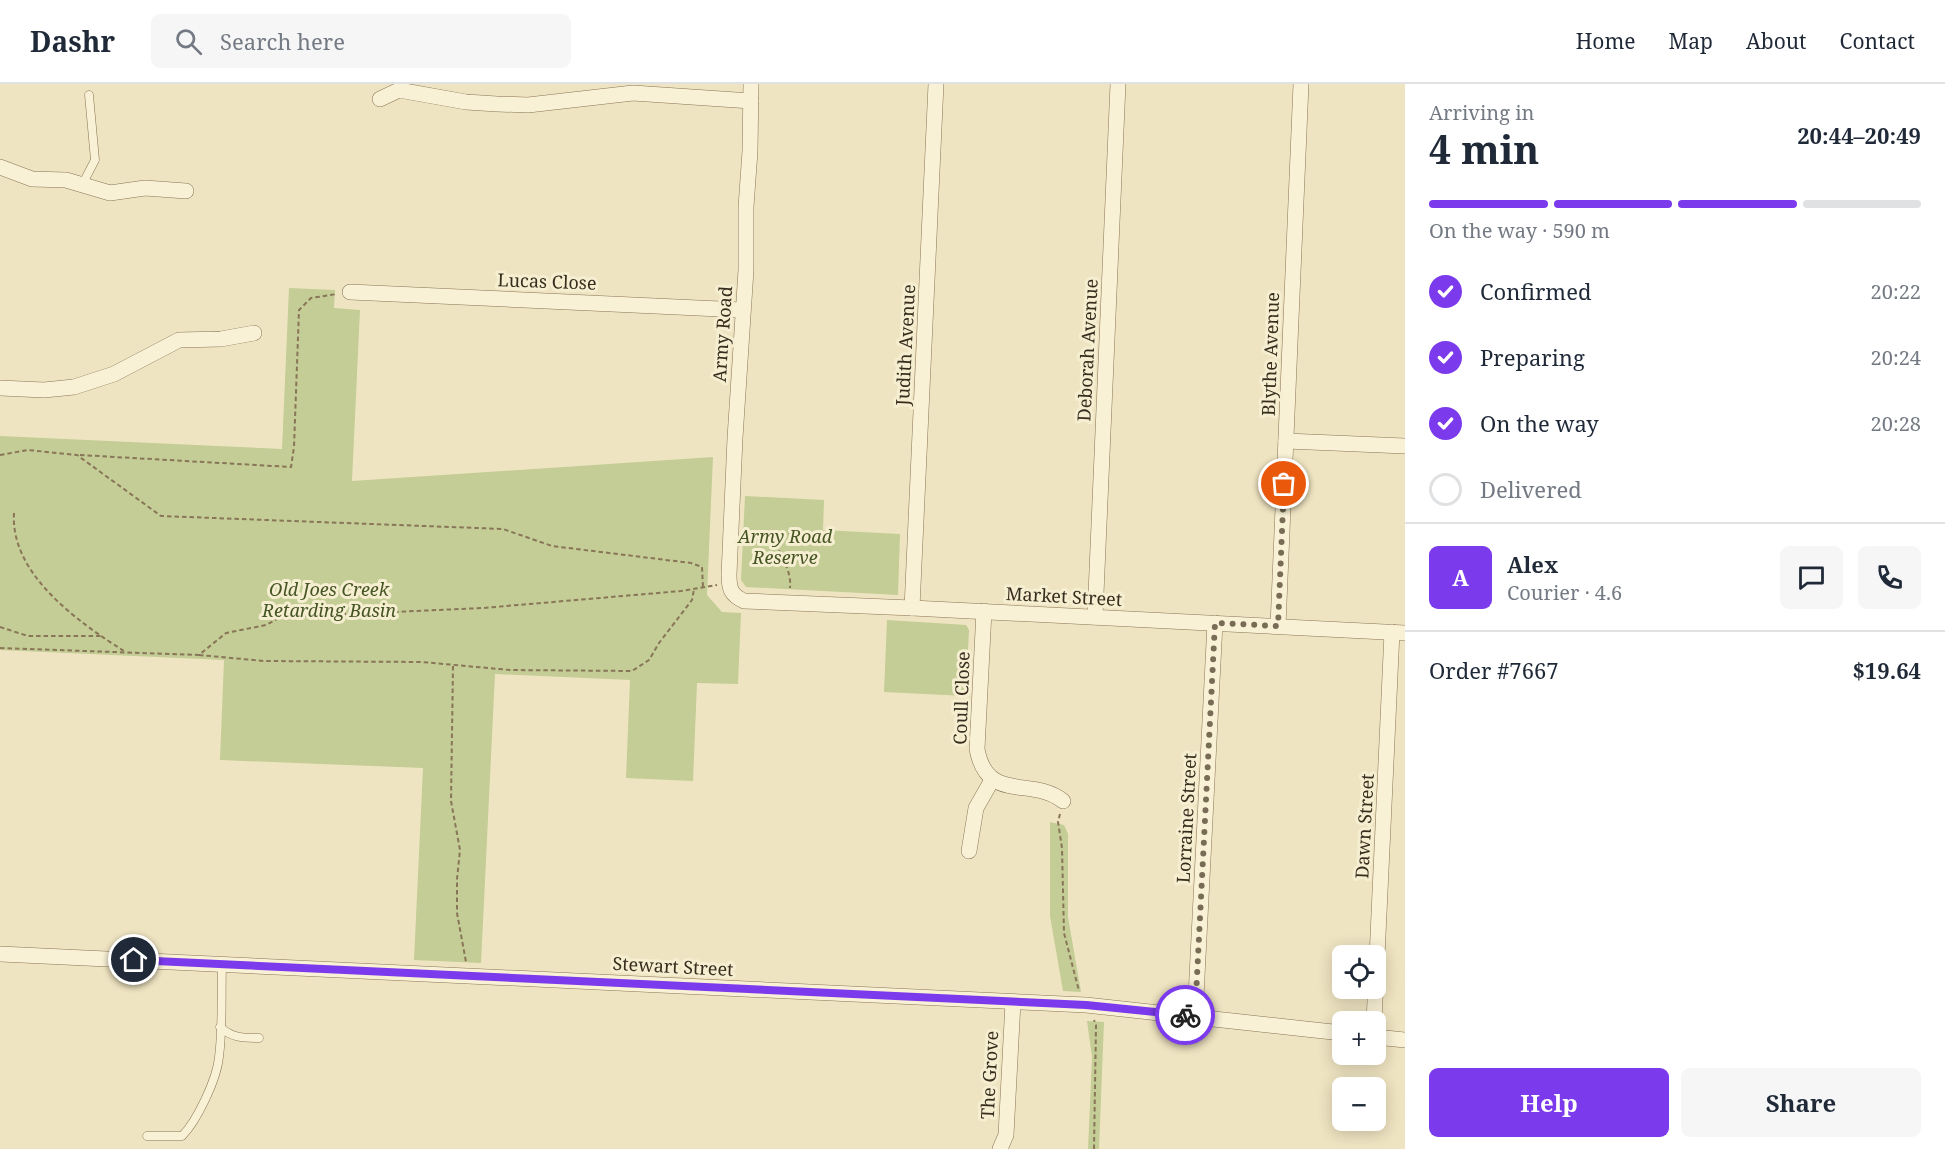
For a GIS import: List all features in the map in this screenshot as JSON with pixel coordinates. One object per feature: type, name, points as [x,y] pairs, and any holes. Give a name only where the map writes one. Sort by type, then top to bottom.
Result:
[{"type":"street","name":"Army Road","points":[[729,587],[742,310],[746,270],[750,84]]},
{"type":"street","name":"Judith Avenue","points":[[912,608],[936,84]]},
{"type":"street","name":"Deborah Avenue","points":[[1095,617],[1118,84]]},
{"type":"street","name":"Blythe Avenue","points":[[1278,626],[1301,84]]},
{"type":"street","points":[[380,99],[399,90],[466,102],[528,105],[633,93],[751,101]]},
{"type":"street","points":[[0,167],[32,178],[66,180],[110,193],[145,188],[186,191]]},
{"type":"street","name":"Lucas Close","points":[[350,292],[742,310]]},
{"type":"street","points":[[0,388],[44,390],[74,387],[114,374],[179,340],[221,339],[254,333]]},
{"type":"street","points":[[1286,441],[1405,446]]},
{"type":"street","name":"Market Street","points":[[729,587],[734,597],[744,601],[1399,633]]},
{"type":"street","name":"Coull Close","points":[[984,611],[977,749],[980,760],[992,780]]},
{"type":"street","name":"Lorraine Street","points":[[1195,1016],[1215,623]]},
{"type":"street","name":"Dawn Street","points":[[1375,1011],[1399,633]]},
{"type":"street","points":[[969,851],[976,808],[992,780],[1018,789],[1053,793],[1063,801]]},
{"type":"street","name":"Stewart Street","points":[[0,954],[1086,1005],[1332,1032]]},
{"type":"street","name":"The Grove","points":[[1000,1149],[1006,1135],[1012,1002]]},
{"type":"street","points":[[1386,1038],[1405,1040]]},
{"type":"lane","points":[[82,185],[95,160],[88,95]]},
{"type":"lane","points":[[147,1136],[182,1136],[191,1126],[202,1106],[219,1059],[222,964]]},
{"type":"lane","points":[[220,1027],[228,1034],[239,1038],[259,1038]]},
{"type":"path","points":[[0,455],[28,450],[77,455],[291,467],[294,447],[299,309],[311,298],[350,292]]},
{"type":"path","points":[[77,455],[161,516],[503,529],[552,546],[691,563],[702,567],[703,588]]},
{"type":"path","points":[[14,513],[19,545],[31,572],[53,597],[101,636],[126,652]]},
{"type":"path","points":[[742,534],[760,537],[795,533]]},
{"type":"path","points":[[775,536],[779,554],[791,575],[790,591]]},
{"type":"path","points":[[199,655],[226,633],[267,625],[281,617],[483,608],[694,589],[719,584],[729,587]]},
{"type":"path","points":[[0,648],[199,655],[264,661],[422,662],[510,670],[632,671],[649,660],[692,600],[694,589]]},
{"type":"path","points":[[0,627],[28,636],[101,636]]},
{"type":"path","points":[[453,666],[451,801],[460,850],[457,913],[466,965]]},
{"type":"path","points":[[1058,822],[1062,848],[1064,933],[1077,987],[1096,1025],[1094,1149]]},
{"type":"green space","name":"Old Joes Creek Retarding Basin","points":[[289,288],[335,290],[334,308],[360,310],[352,481],[713,457],[707,595],[722,612],[741,613],[738,684],[697,683],[693,781],[626,778],[630,680],[495,674],[481,963],[414,960],[423,768],[220,760],[224,660],[0,650],[0,436],[282,449]]},
{"type":"green space","name":"Army Road Reserve","points":[[745,496],[824,500],[823,530],[900,534],[898,595],[746,587],[741,580]]},
{"type":"green space","points":[[887,620],[966,625],[969,630],[966,696],[884,692]]},
{"type":"green space","points":[[1050,822],[1064,825],[1068,834],[1068,917],[1081,992],[1063,991],[1050,916]]},
{"type":"green space","points":[[1087,1021],[1104,1022],[1099,1149],[1088,1149],[1092,1057]]},
{"type":"way so far","points":[[1185,1015],[1195,1016],[1215,623],[1278,626],[1284,484]]},
{"type":"route","points":[[134,960],[1106,1006],[1185,1015]]}]
